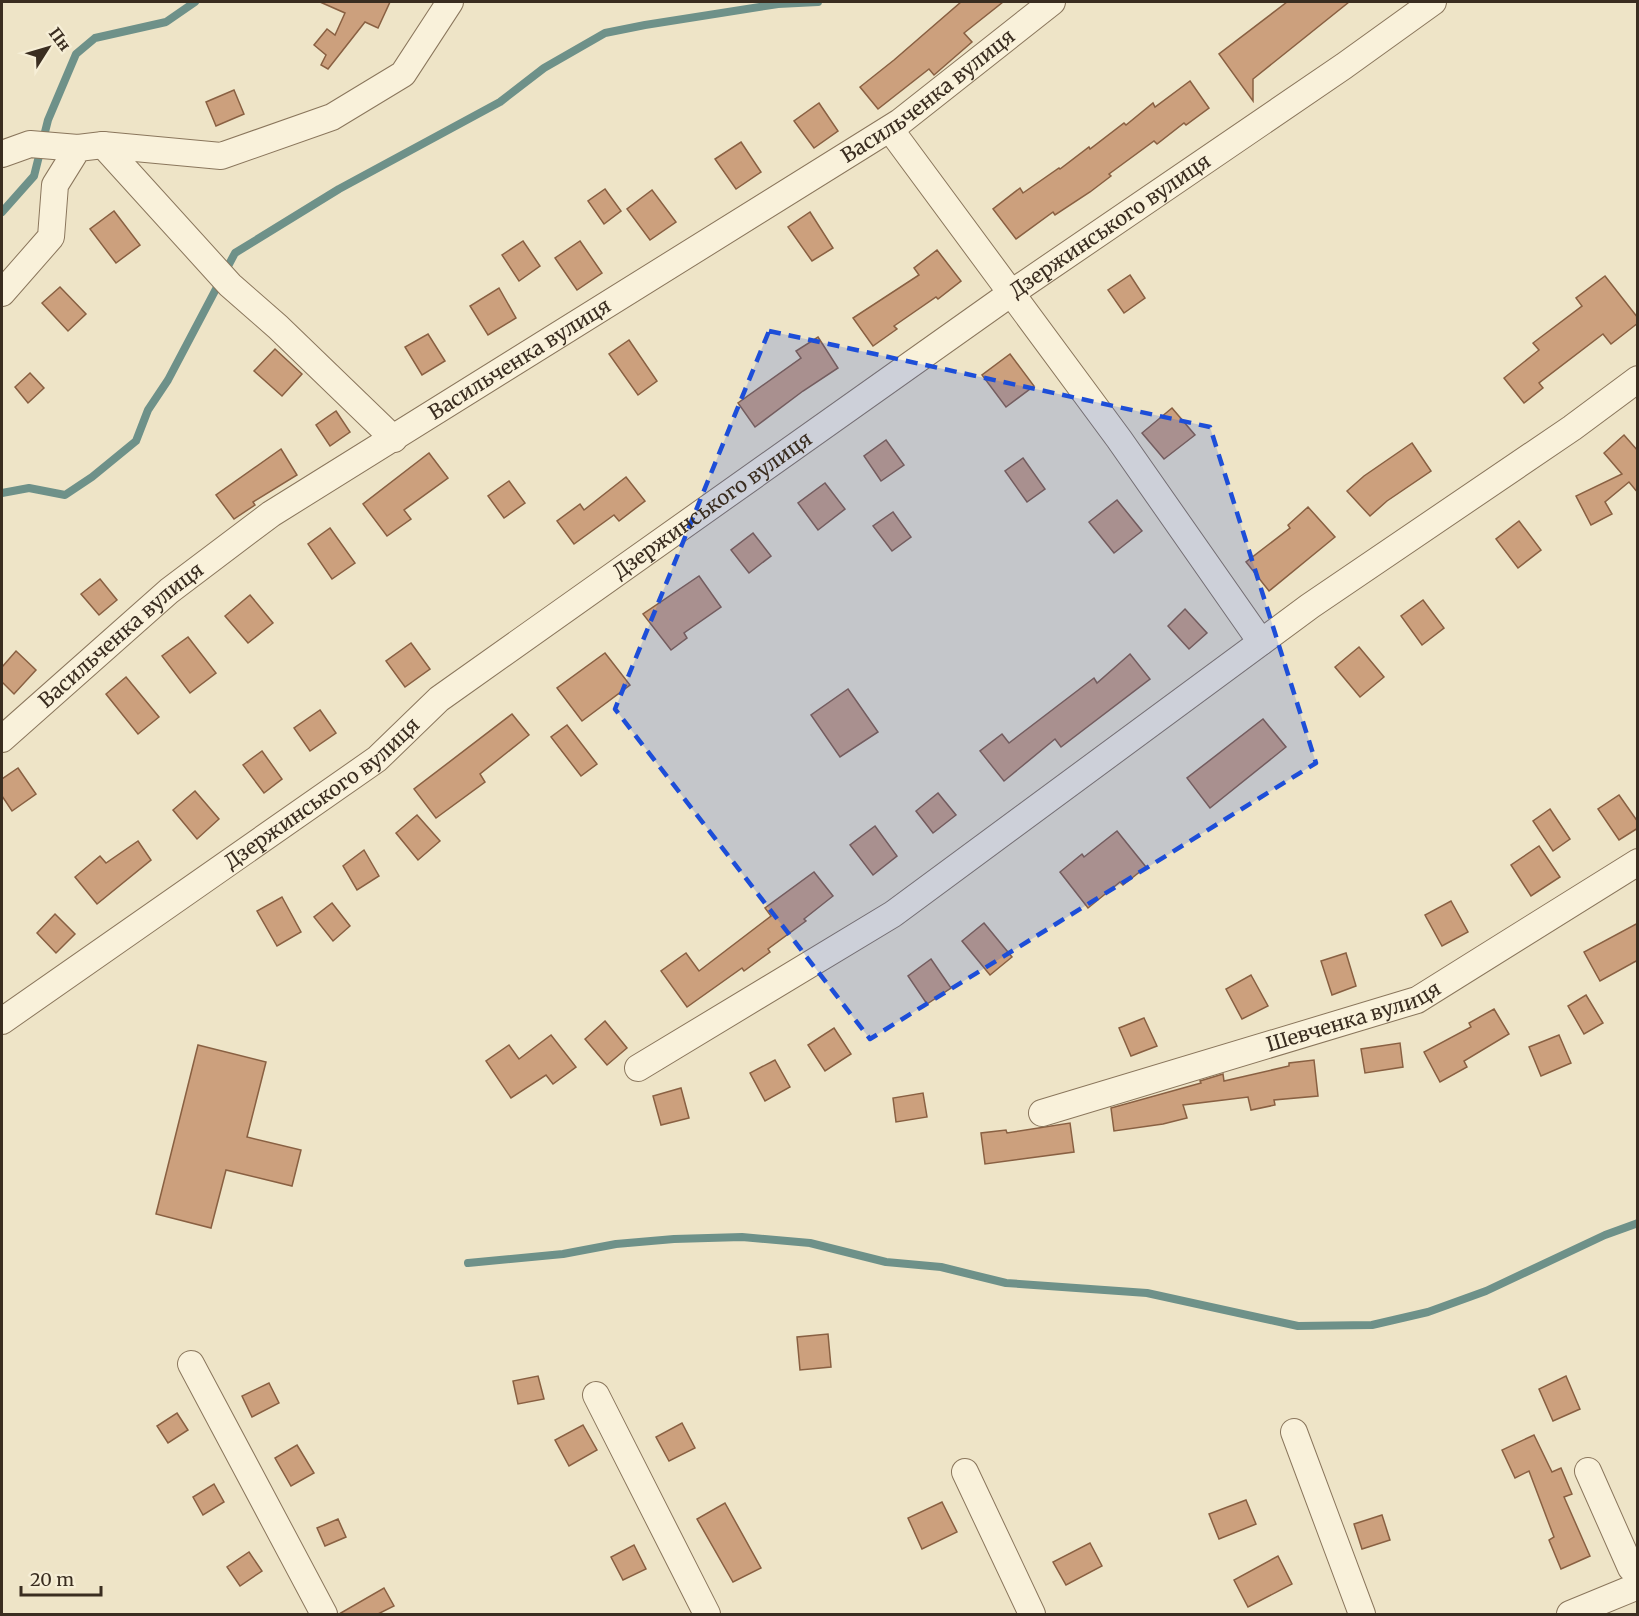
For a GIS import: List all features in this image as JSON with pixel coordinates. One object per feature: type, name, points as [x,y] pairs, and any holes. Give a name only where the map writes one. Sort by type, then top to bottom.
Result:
[{"type":"street","points":[[2,154],[41,144],[221,156],[332,117],[403,74],[450,2]]},
{"type":"street","name":"Васильченка вулиця","points":[[2,739],[169,591],[271,514],[890,129],[1052,2]]},
{"type":"street","name":"Дзержинського вулиця","points":[[2,1021],[377,759],[439,699],[1010,294],[1344,66],[1433,2]]},
{"type":"street","points":[[890,129],[1119,440],[1261,642]]},
{"type":"street","points":[[2,293],[51,237],[55,185],[90,147]]},
{"type":"street","points":[[90,147],[230,285],[287,335],[394,439]]},
{"type":"street","points":[[638,1068],[893,914],[1310,606],[1572,428],[1638,379]]},
{"type":"street","name":"Шевченка вулиця","points":[[1042,1113],[1417,1000],[1638,862]]},
{"type":"street","points":[[191,1364],[324,1614]]},
{"type":"street","points":[[596,1395],[707,1614]]},
{"type":"street","points":[[1294,1432],[1362,1614]]},
{"type":"street","points":[[1588,1471],[1631,1568],[1638,1571]]},
{"type":"street","points":[[965,1472],[1032,1614]]},
{"type":"street","points":[[1570,1614],[1638,1586]]},
{"type":"highlighted area","points":[[769,331],[1210,427],[1316,763],[870,1039],[615,709]]},
{"type":"building","points":[[320,2],[390,2],[378,28],[365,22],[328,69],[321,65],[326,55],[314,45],[327,29],[335,35],[345,13]]},
{"type":"building","points":[[961,2],[1003,2],[964,33],[972,42],[934,75],[929,69],[878,109],[860,87]]},
{"type":"building","points":[[1287,2],[1349,2],[1253,79],[1253,101],[1219,54]]},
{"type":"building","points":[[1190,81],[1209,108],[1186,125],[1184,123],[1157,144],[1154,141],[1109,174],[1111,176],[1090,192],[1055,215],[1053,212],[1016,239],[993,209],[1020,188],[1023,193],[1060,169],[1124,123],[1126,125],[1153,103],[1155,107]]},
{"type":"building","points":[[234,90],[244,114],[216,126],[206,102]]},
{"type":"building","points":[[819,103],[838,131],[814,148],[794,121]]},
{"type":"building","points":[[741,142],[761,172],[736,189],[715,159]]},
{"type":"building","points":[[605,189],[621,211],[604,224],[588,201]]},
{"type":"building","points":[[652,190],[676,222],[650,240],[627,209]]},
{"type":"building","points":[[114,211],[140,245],[116,263],[90,229]]},
{"type":"building","points":[[810,212],[833,248],[812,261],[788,227]]},
{"type":"building","points":[[523,241],[540,266],[519,281],[502,255]]},
{"type":"building","points":[[580,241],[602,273],[577,290],[555,258]]},
{"type":"building","points":[[937,250],[961,281],[938,299],[936,297],[894,326],[897,329],[873,346],[853,318],[919,275],[914,268]]},
{"type":"building","points":[[1130,275],[1145,298],[1124,313],[1108,290]]},
{"type":"building","points":[[1605,276],[1638,318],[1638,323],[1611,344],[1603,334],[1539,383],[1543,388],[1524,403],[1504,378],[1539,350],[1533,343],[1582,306],[1576,298]]},
{"type":"building","points":[[60,287],[86,314],[68,331],[42,303]]},
{"type":"building","points":[[499,288],[516,318],[488,335],[470,306]]},
{"type":"building","points":[[428,334],[445,361],[422,375],[405,347]]},
{"type":"building","points":[[818,337],[838,368],[755,427],[738,403],[801,358],[796,351]]},
{"type":"building","points":[[629,340],[657,381],[638,395],[609,354]]},
{"type":"building","points":[[275,349],[302,374],[282,396],[254,371]]},
{"type":"building","points":[[1010,354],[1034,386],[1006,407],[982,375]]},
{"type":"building","points":[[30,373],[44,388],[28,403],[15,387]]},
{"type":"building","points":[[1172,408],[1195,435],[1164,459],[1142,433]]},
{"type":"building","points":[[336,411],[350,432],[330,446],[316,425]]},
{"type":"building","points":[[1624,435],[1638,451],[1638,493],[1629,482],[1605,502],[1612,514],[1591,525],[1576,496],[1622,474],[1604,453]]},
{"type":"building","points":[[886,440],[904,465],[881,481],[864,456]]},
{"type":"building","points":[[1412,443],[1431,471],[1387,501],[1370,516],[1347,491],[1364,476]]},
{"type":"building","points":[[281,449],[297,475],[253,502],[255,505],[234,519],[216,495]]},
{"type":"building","points":[[429,453],[448,478],[404,510],[411,519],[387,536],[363,504]]},
{"type":"building","points":[[1023,458],[1045,489],[1027,502],[1005,471]]},
{"type":"building","points":[[626,477],[645,501],[619,521],[614,515],[574,544],[557,521],[580,504],[584,510]]},
{"type":"building","points":[[509,481],[525,503],[504,518],[488,496]]},
{"type":"building","points":[[825,483],[845,509],[818,530],[798,503]]},
{"type":"building","points":[[1117,500],[1142,531],[1114,553],[1089,522]]},
{"type":"building","points":[[1308,507],[1335,537],[1269,591],[1246,562],[1290,528],[1288,525]]},
{"type":"building","points":[[893,512],[911,537],[892,551],[873,526]]},
{"type":"building","points":[[1519,521],[1541,550],[1518,568],[1496,539]]},
{"type":"building","points":[[330,528],[355,563],[332,579],[308,544]]},
{"type":"building","points":[[753,533],[771,556],[749,573],[731,550]]},
{"type":"building","points":[[699,576],[721,607],[684,633],[687,638],[671,650],[643,614]]},
{"type":"building","points":[[100,579],[117,600],[99,615],[81,594]]},
{"type":"building","points":[[250,595],[273,623],[248,643],[225,616]]},
{"type":"building","points":[[1423,600],[1444,628],[1422,645],[1401,616]]},
{"type":"building","points":[[1185,609],[1207,633],[1189,649],[1168,626]]},
{"type":"building","points":[[188,637],[216,673],[190,693],[162,656]]},
{"type":"building","points":[[411,643],[430,669],[405,687],[386,661]]},
{"type":"building","points":[[1359,647],[1384,677],[1360,697],[1335,667]]},
{"type":"building","points":[[16,651],[36,670],[14,694],[2,682],[2,667]]},
{"type":"building","points":[[605,653],[630,685],[582,721],[557,688]]},
{"type":"building","points":[[1130,654],[1150,679],[1061,747],[1055,739],[1004,781],[980,751],[1002,734],[1009,743],[1094,678],[1097,683]]},
{"type":"building","points":[[126,677],[159,717],[138,734],[106,694]]},
{"type":"building","points":[[848,689],[878,732],[840,757],[811,715]]},
{"type":"building","points":[[320,710],[336,733],[310,751],[294,728]]},
{"type":"building","points":[[512,714],[529,735],[480,774],[485,782],[436,818],[414,789]]},
{"type":"building","points":[[1263,719],[1286,747],[1210,808],[1187,778]]},
{"type":"building","points":[[567,725],[597,764],[581,776],[551,737]]},
{"type":"building","points":[[262,751],[282,779],[264,793],[243,765]]},
{"type":"building","points":[[18,768],[36,794],[12,811],[2,796],[2,779]]},
{"type":"building","points":[[195,791],[219,819],[197,839],[173,810]]},
{"type":"building","points":[[938,793],[956,815],[933,833],[916,811]]},
{"type":"building","points":[[1619,795],[1638,822],[1638,828],[1619,840],[1598,809]]},
{"type":"building","points":[[1550,809],[1570,839],[1553,851],[1533,821]]},
{"type":"building","points":[[417,815],[440,841],[418,860],[396,833]]},
{"type":"building","points":[[875,826],[897,856],[873,875],[850,845]]},
{"type":"building","points":[[1117,831],[1146,867],[1123,885],[1120,882],[1088,908],[1060,872],[1082,854],[1084,857]]},
{"type":"building","points":[[138,841],[151,860],[97,904],[75,877],[100,856],[106,863]]},
{"type":"building","points":[[1539,846],[1560,877],[1531,896],[1511,865]]},
{"type":"building","points":[[364,850],[379,876],[357,890],[343,866]]},
{"type":"building","points":[[814,872],[833,896],[804,919],[806,921],[768,949],[770,952],[744,971],[742,968],[687,1007],[661,971],[686,953],[699,971],[771,916],[765,908]]},
{"type":"building","points":[[282,897],[301,932],[277,946],[257,911]]},
{"type":"building","points":[[1451,901],[1468,932],[1442,946],[1425,915]]},
{"type":"building","points":[[332,903],[350,926],[333,941],[314,917]]},
{"type":"building","points":[[55,914],[75,934],[56,953],[37,933]]},
{"type":"building","points":[[984,923],[1012,957],[990,975],[962,941]]},
{"type":"building","points":[[1638,923],[1638,960],[1600,981],[1584,952]]},
{"type":"building","points":[[1346,953],[1356,986],[1332,995],[1321,961]]},
{"type":"building","points":[[931,959],[951,988],[927,1004],[908,976]]},
{"type":"building","points":[[1251,975],[1268,1006],[1242,1019],[1226,989]]},
{"type":"building","points":[[1586,995],[1603,1023],[1584,1034],[1568,1006]]},
{"type":"building","points":[[1494,1009],[1509,1034],[1464,1061],[1467,1067],[1440,1082],[1424,1052],[1471,1027],[1469,1023]]},
{"type":"building","points":[[1144,1018],[1157,1046],[1131,1056],[1119,1028]]},
{"type":"building","points":[[605,1021],[627,1048],[607,1065],[585,1039]]},
{"type":"building","points":[[834,1028],[851,1054],[825,1071],[808,1045]]},
{"type":"building","points":[[551,1035],[576,1067],[553,1084],[546,1075],[511,1098],[486,1061],[509,1045],[519,1059]]},
{"type":"building","points":[[1559,1035],[1571,1063],[1541,1076],[1529,1047]]},
{"type":"building","points":[[1400,1043],[1403,1067],[1365,1073],[1361,1049]]},
{"type":"building","points":[[198,1045],[266,1062],[247,1137],[301,1150],[292,1186],[226,1170],[211,1228],[156,1214]]},
{"type":"building","points":[[775,1060],[790,1087],[765,1101],[750,1073]]},
{"type":"building","points":[[1314,1060],[1318,1096],[1274,1100],[1275,1105],[1251,1110],[1248,1097],[1183,1105],[1187,1118],[1114,1131],[1111,1108],[1201,1083],[1200,1081],[1223,1074],[1224,1081],[1289,1066],[1289,1063]]},
{"type":"building","points":[[681,1088],[689,1118],[661,1125],[653,1096]]},
{"type":"building","points":[[923,1093],[927,1117],[896,1122],[893,1098]]},
{"type":"building","points":[[1070,1123],[1074,1152],[985,1164],[981,1133],[1006,1130],[1007,1133]]},
{"type":"building","points":[[828,1334],[831,1367],[800,1370],[797,1337]]},
{"type":"building","points":[[538,1376],[544,1399],[518,1404],[513,1381]]},
{"type":"building","points":[[1566,1376],[1580,1409],[1553,1421],[1539,1389]]},
{"type":"building","points":[[269,1383],[279,1403],[252,1417],[242,1396]]},
{"type":"building","points":[[177,1413],[188,1430],[168,1443],[157,1426]]},
{"type":"building","points":[[682,1423],[695,1448],[669,1461],[656,1437]]},
{"type":"building","points":[[583,1425],[597,1450],[569,1466],[555,1440]]},
{"type":"building","points":[[1534,1435],[1552,1472],[1561,1468],[1572,1494],[1564,1497],[1590,1556],[1561,1569],[1549,1540],[1554,1537],[1529,1471],[1515,1478],[1502,1450]]},
{"type":"building","points":[[297,1445],[314,1473],[291,1486],[275,1458]]},
{"type":"building","points":[[214,1484],[224,1502],[203,1515],[193,1497]]},
{"type":"building","points":[[1246,1500],[1256,1524],[1219,1539],[1209,1514]]},
{"type":"building","points":[[942,1502],[957,1532],[922,1549],[908,1518]]},
{"type":"building","points":[[725,1503],[761,1568],[733,1582],[697,1519]]},
{"type":"building","points":[[1382,1515],[1390,1540],[1362,1549],[1354,1524]]},
{"type":"building","points":[[338,1519],[346,1537],[325,1546],[317,1528]]},
{"type":"building","points":[[1090,1543],[1102,1566],[1066,1585],[1053,1562]]},
{"type":"building","points":[[634,1545],[646,1569],[623,1580],[611,1557]]},
{"type":"building","points":[[249,1552],[262,1571],[240,1586],[227,1567]]},
{"type":"building","points":[[1278,1556],[1292,1584],[1248,1607],[1234,1580]]},
{"type":"building","points":[[384,1588],[394,1606],[378,1614],[339,1614]]},
{"type":"waterway","points":[[2,212],[34,176],[48,120],[76,54],[95,38],[166,22],[195,2]]},
{"type":"waterway","points":[[2,493],[29,488],[65,495],[92,477],[136,441],[148,410],[168,380],[235,253],[339,189],[500,102],[544,68],[605,33],[778,4],[818,2]]},
{"type":"waterway","points":[[468,1263],[563,1254],[616,1244],[742,1237],[810,1243],[886,1262],[941,1267],[1006,1283],[1147,1293],[1298,1326],[1372,1325],[1428,1312],[1486,1291],[1605,1235],[1638,1223]]}]
